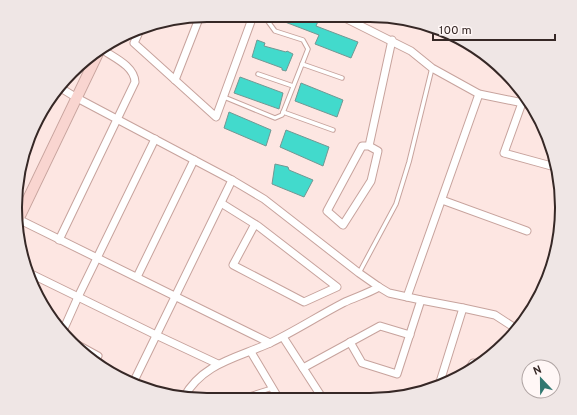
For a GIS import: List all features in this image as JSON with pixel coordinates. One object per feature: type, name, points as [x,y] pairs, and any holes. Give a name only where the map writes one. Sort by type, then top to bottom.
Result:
[{"type":"street","points":[[175,80],[198,22]]},
{"type":"street","points":[[137,36],[134,43],[216,117],[251,22]]},
{"type":"street","points":[[354,22],[392,40],[411,51],[432,68],[479,94],[523,103]]},
{"type":"street","points":[[369,146],[392,40]]},
{"type":"street","points":[[59,240],[135,82],[135,76],[126,65],[106,52]]},
{"type":"street","points":[[22,213],[94,61]]},
{"type":"street","points":[[64,90],[232,180],[264,199],[359,273],[389,293],[495,315],[512,326]]},
{"type":"street","points":[[407,297],[479,94]]},
{"type":"street","points":[[524,105],[504,153],[550,166]]},
{"type":"street","points":[[65,326],[155,139]]},
{"type":"street","points":[[362,146],[369,146],[378,151],[371,181],[343,225],[327,212],[362,146]]},
{"type":"street","points":[[137,277],[194,160]]},
{"type":"street","points":[[135,378],[232,180]]},
{"type":"street","points":[[442,200],[527,231]]},
{"type":"street","points":[[220,203],[255,224],[258,226],[337,287],[304,302],[233,265],[255,224]]},
{"type":"street","points":[[23,223],[137,277],[270,343]]},
{"type":"street","points":[[35,276],[156,336],[218,364]]},
{"type":"street","points":[[186,392],[189,387],[207,370],[218,364],[251,352],[283,337],[344,303],[371,292],[379,287]]},
{"type":"street","points":[[350,342],[362,363],[397,374],[421,300]]},
{"type":"street","points":[[441,379],[463,308]]},
{"type":"street","points":[[303,368],[380,326],[410,335]]},
{"type":"street","points":[[283,337],[319,393]]},
{"type":"street","points":[[251,352],[275,393]]},
{"type":"lane","points":[[224,97],[275,118],[282,115],[308,49],[303,40],[275,31],[268,22]]},
{"type":"lane","points":[[302,64],[342,78]]},
{"type":"lane","points":[[359,273],[396,204],[409,162],[432,68]]},
{"type":"lane","points":[[258,74],[293,86]]},
{"type":"lane","points":[[283,112],[333,130]]},
{"type":"lane","points":[[256,393],[272,388]]},
{"type":"building","points":[[285,22],[318,22],[316,26],[358,42],[351,58],[315,44],[319,35]]},
{"type":"building","points":[[257,40],[265,43],[264,46],[287,51],[293,54],[286,71],[282,70],[282,68],[252,57]]},
{"type":"building","points":[[240,77],[283,93],[279,109],[234,93]]},
{"type":"building","points":[[301,83],[343,100],[337,117],[295,101]]},
{"type":"building","points":[[229,112],[271,130],[266,146],[224,128]]},
{"type":"building","points":[[286,130],[329,147],[323,166],[280,147]]},
{"type":"building","points":[[275,164],[288,167],[289,170],[313,180],[304,197],[272,184]]}]
